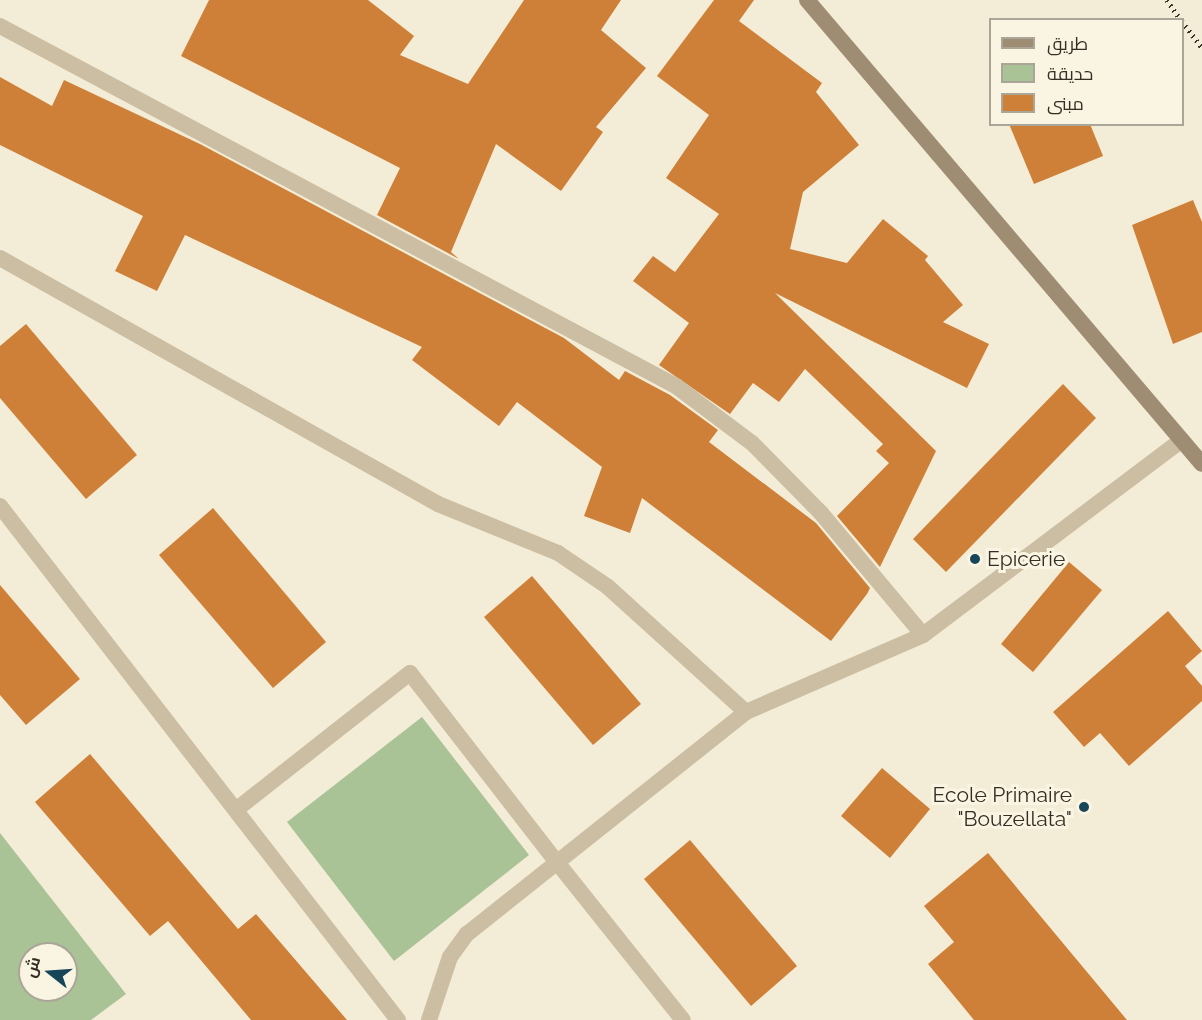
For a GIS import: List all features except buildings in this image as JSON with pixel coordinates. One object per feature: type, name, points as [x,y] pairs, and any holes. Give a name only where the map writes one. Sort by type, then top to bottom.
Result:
[{"type":"main road","points":[[807,0],[1202,464]]},
{"type":"street","points":[[0,26],[676,386],[752,443],[821,513],[923,635]]},
{"type":"street","points":[[0,258],[438,504],[558,554],[608,586],[746,712]]},
{"type":"street","points":[[429,1020],[450,957],[467,934],[746,712],[923,635],[1182,440]]},
{"type":"street","points":[[0,506],[237,809],[398,1020]]},
{"type":"street","points":[[237,809],[410,673],[683,1020]]},
{"type":"green space","points":[[422,717],[529,855],[394,961],[287,822]]},
{"type":"green space","points":[[0,833],[126,994],[91,1020],[0,1020]]},
{"type":"railway","points":[[1167,0],[1180,18]]},
{"type":"railway","points":[[1184,24],[1202,48]]},
{"type":"place","name":"Epicerie","points":[[975,559]]},
{"type":"place","name":"Ecole Primaire \"Bouzellata\"","points":[[1084,807]]}]
